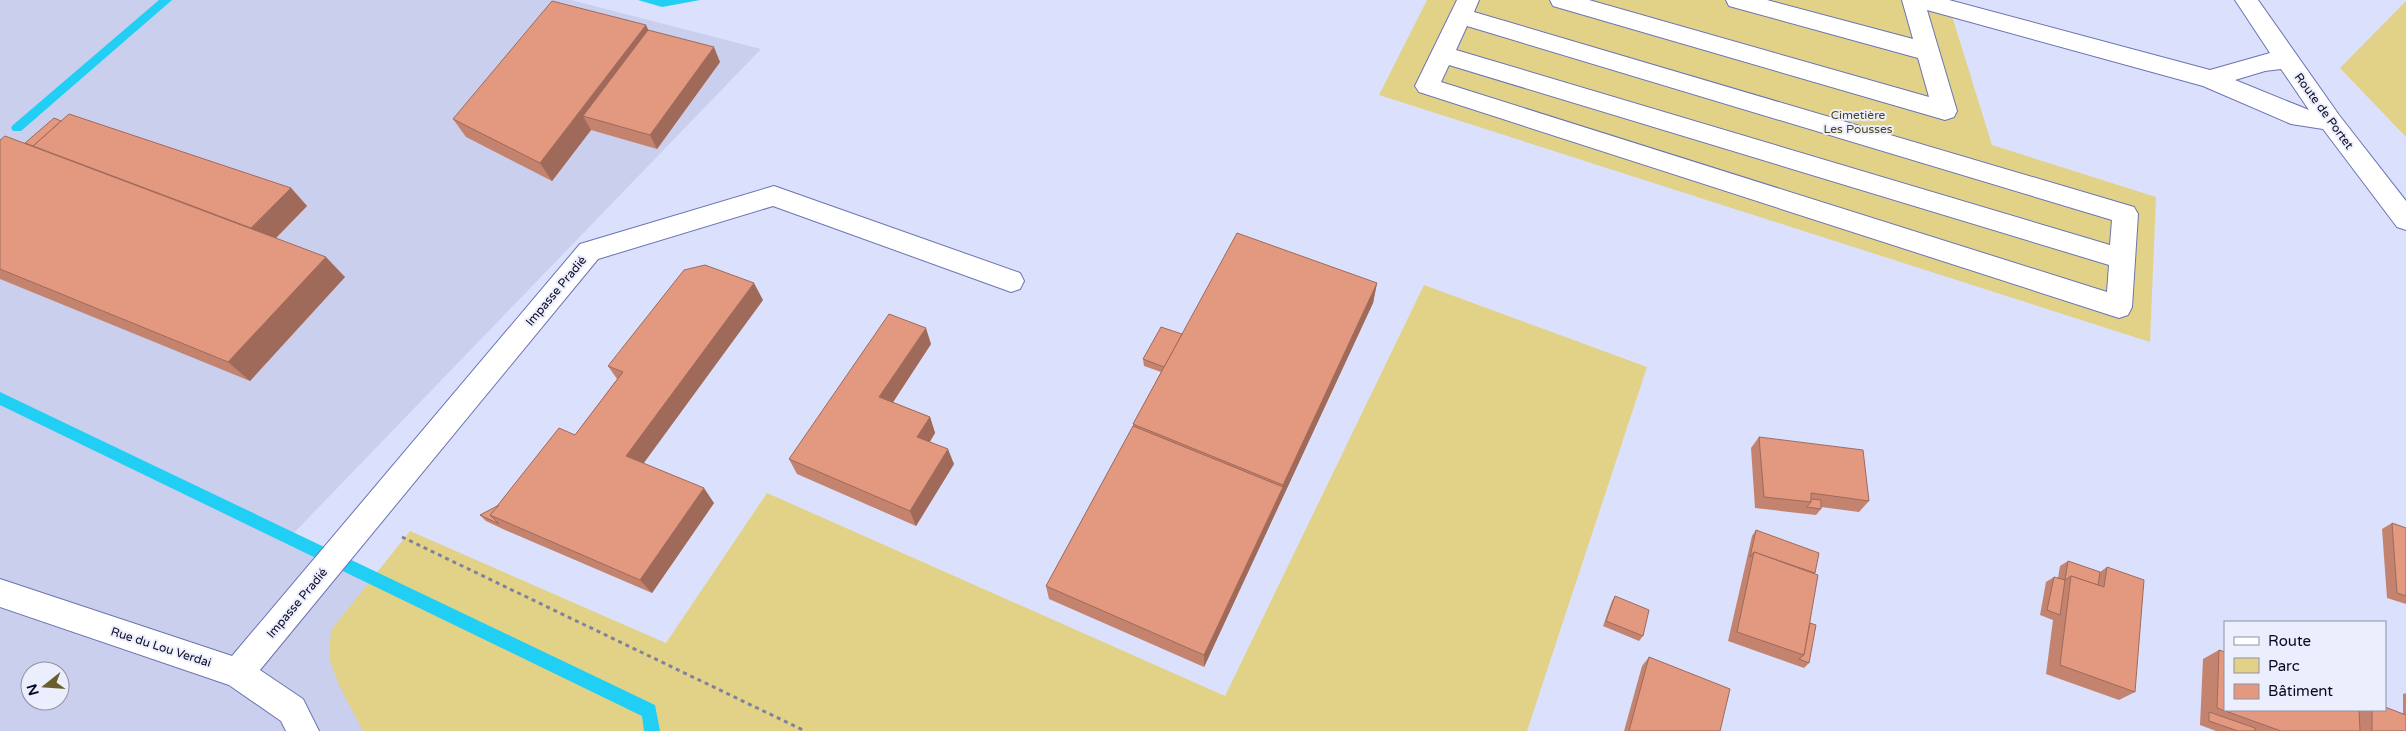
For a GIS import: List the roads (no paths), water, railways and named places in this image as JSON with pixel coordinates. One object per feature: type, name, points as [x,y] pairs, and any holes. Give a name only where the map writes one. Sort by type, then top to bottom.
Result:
[{"type":"street","points":[[1561,0],[1945,111],[1913,0]]},
{"type":"street","points":[[1737,0],[1928,52]]},
{"type":"street","points":[[1919,0],[2210,79],[2300,118],[2330,121]]},
{"type":"street","name":"Route de Portet","points":[[2246,0],[2330,121],[2406,220]]},
{"type":"street","points":[[1464,8],[2125,214],[2119,307],[1427,86],[1442,54],[1464,8]]},
{"type":"street","points":[[1442,54],[2122,259]]},
{"type":"street","points":[[2210,79],[2264,62],[2287,60]]},
{"type":"street","name":"Impasse Pradié","points":[[238,673],[589,251],[774,196],[1011,281]]},
{"type":"street","name":"Rue du Lou Verdai","points":[[0,593],[238,673],[292,710],[303,731]]},
{"type":"water","points":[[638,0],[700,0],[662,7]]},
{"type":"waterway","points":[[17,128],[166,0]]},
{"type":"waterway","points":[[0,398],[649,711],[652,731]]},
{"type":"park label","name":"Cimetière Les Pousses","points":[[1858,122]]}]
